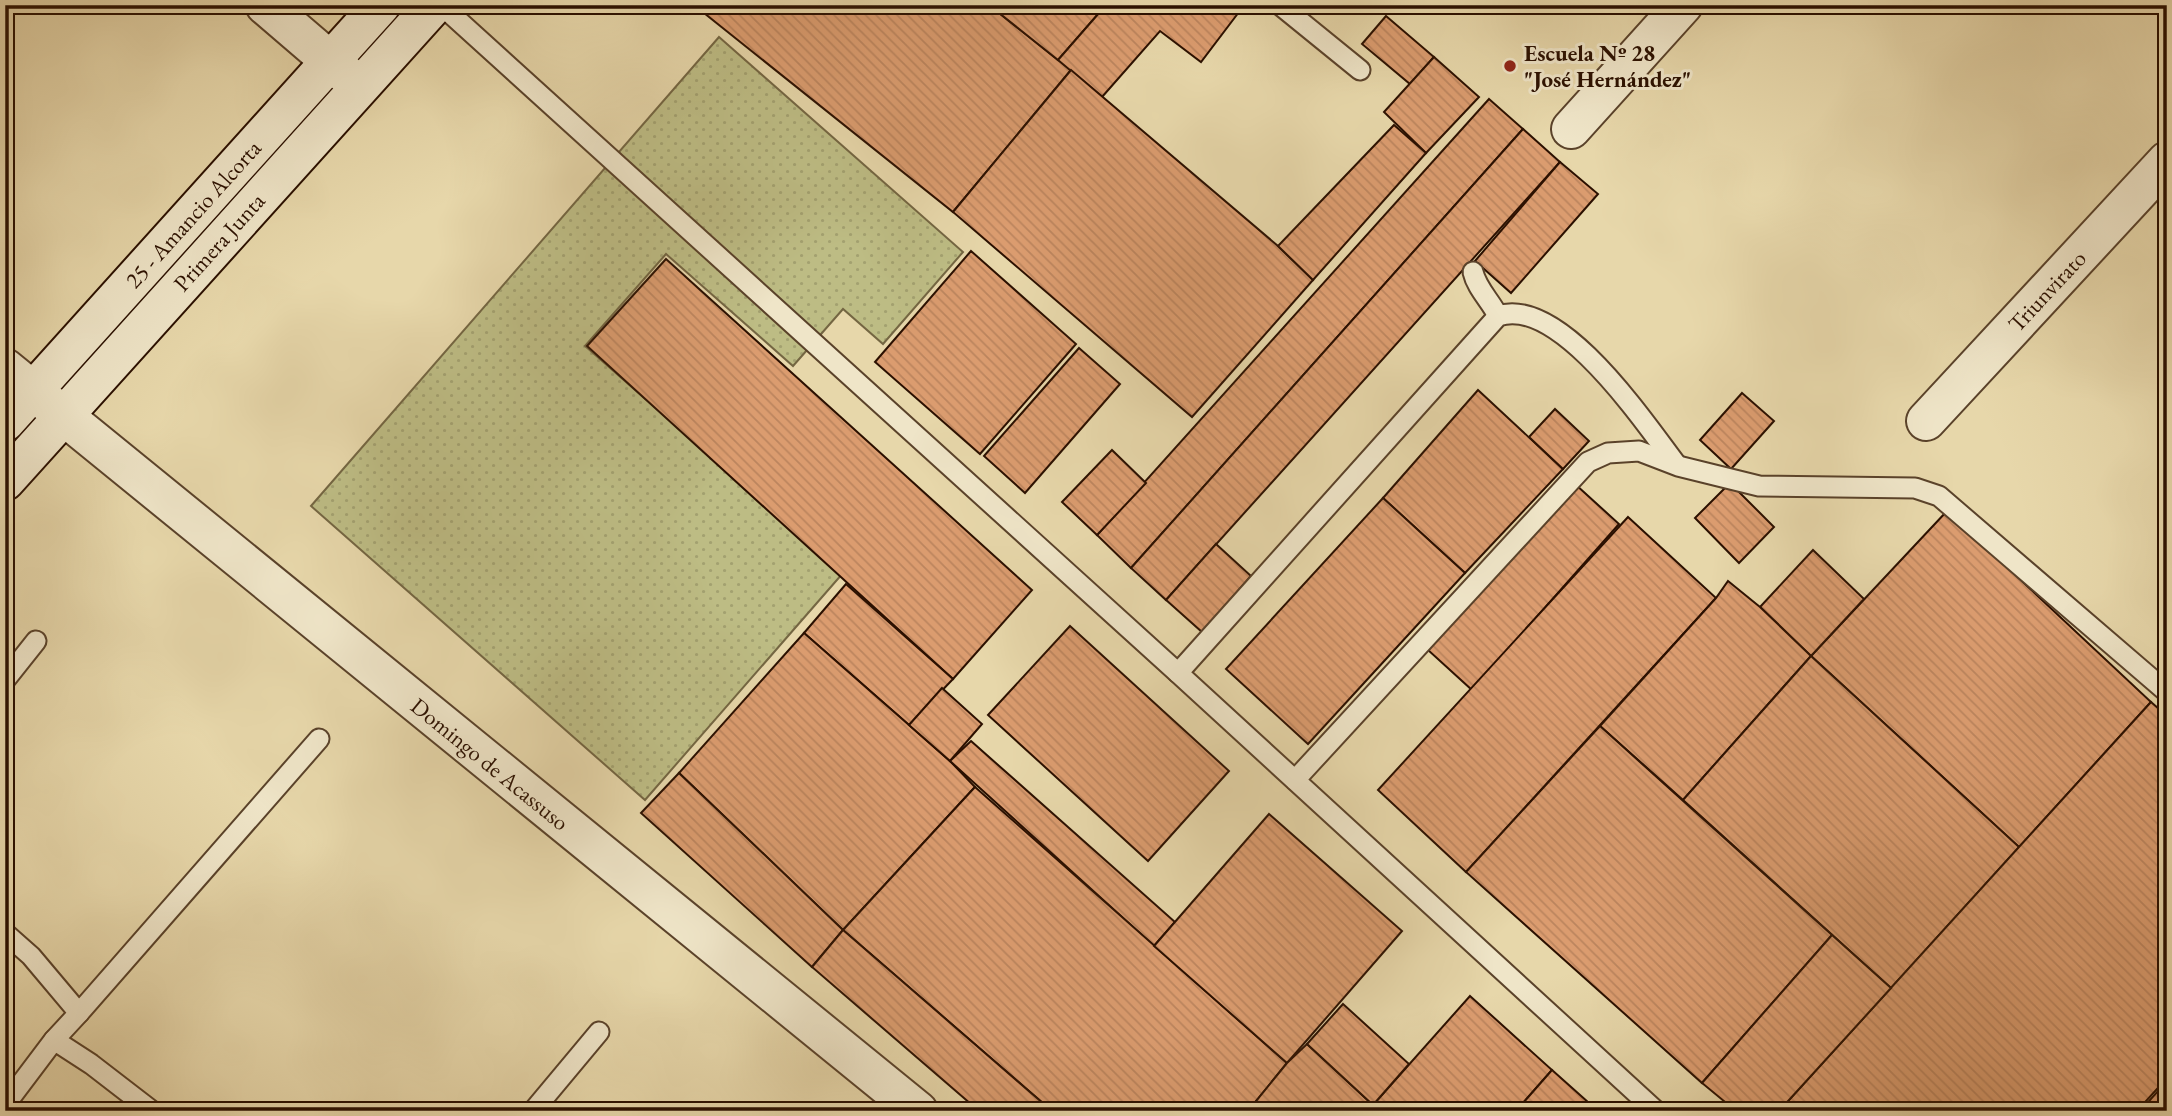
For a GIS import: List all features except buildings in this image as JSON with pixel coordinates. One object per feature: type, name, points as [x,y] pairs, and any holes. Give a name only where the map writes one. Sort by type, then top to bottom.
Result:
[{"type":"street","points":[[265,5],[359,86]]},
{"type":"street","name":"25 - Amancio Alcorta","points":[[5,422],[19,380],[331,61],[381,5]]},
{"type":"street","name":"Primera Junta","points":[[5,481],[434,5]]},
{"type":"street","points":[[1571,129],[1683,5]]},
{"type":"street","name":"Triunvirato","points":[[1926,421],[2167,160]]},
{"type":"street","name":"Domingo de Acassuso","points":[[19,380],[918,1111]]},
{"type":"lane","points":[[441,5],[1178,673],[1656,1111]]},
{"type":"lane","points":[[1280,5],[1360,70]]},
{"type":"lane","points":[[1473,272],[1476,284],[1489,299],[1498,316]]},
{"type":"lane","points":[[1178,673],[1498,316],[1510,312],[1526,314],[1551,326],[1585,352],[1641,417],[1678,466]]},
{"type":"lane","points":[[1295,780],[1588,462],[1608,453],[1639,451],[1678,466],[1759,486],[1915,488],[1939,496],[2167,692]]},
{"type":"lane","points":[[5,680],[36,641]]},
{"type":"lane","points":[[5,1105],[54,1040],[319,739]]},
{"type":"lane","points":[[5,933],[31,956],[79,1013]]},
{"type":"lane","points":[[533,1111],[599,1032]]},
{"type":"lane","points":[[54,1040],[91,1064],[152,1111]]},
{"type":"shaded area","points":[[719,37],[963,252],[883,344],[843,309],[793,366],[666,254],[585,346],[843,573],[645,800],[311,506]]},
{"type":"place","name":"Escuela Nº 28 \"José Hernández\"","points":[[1510,66]]}]
